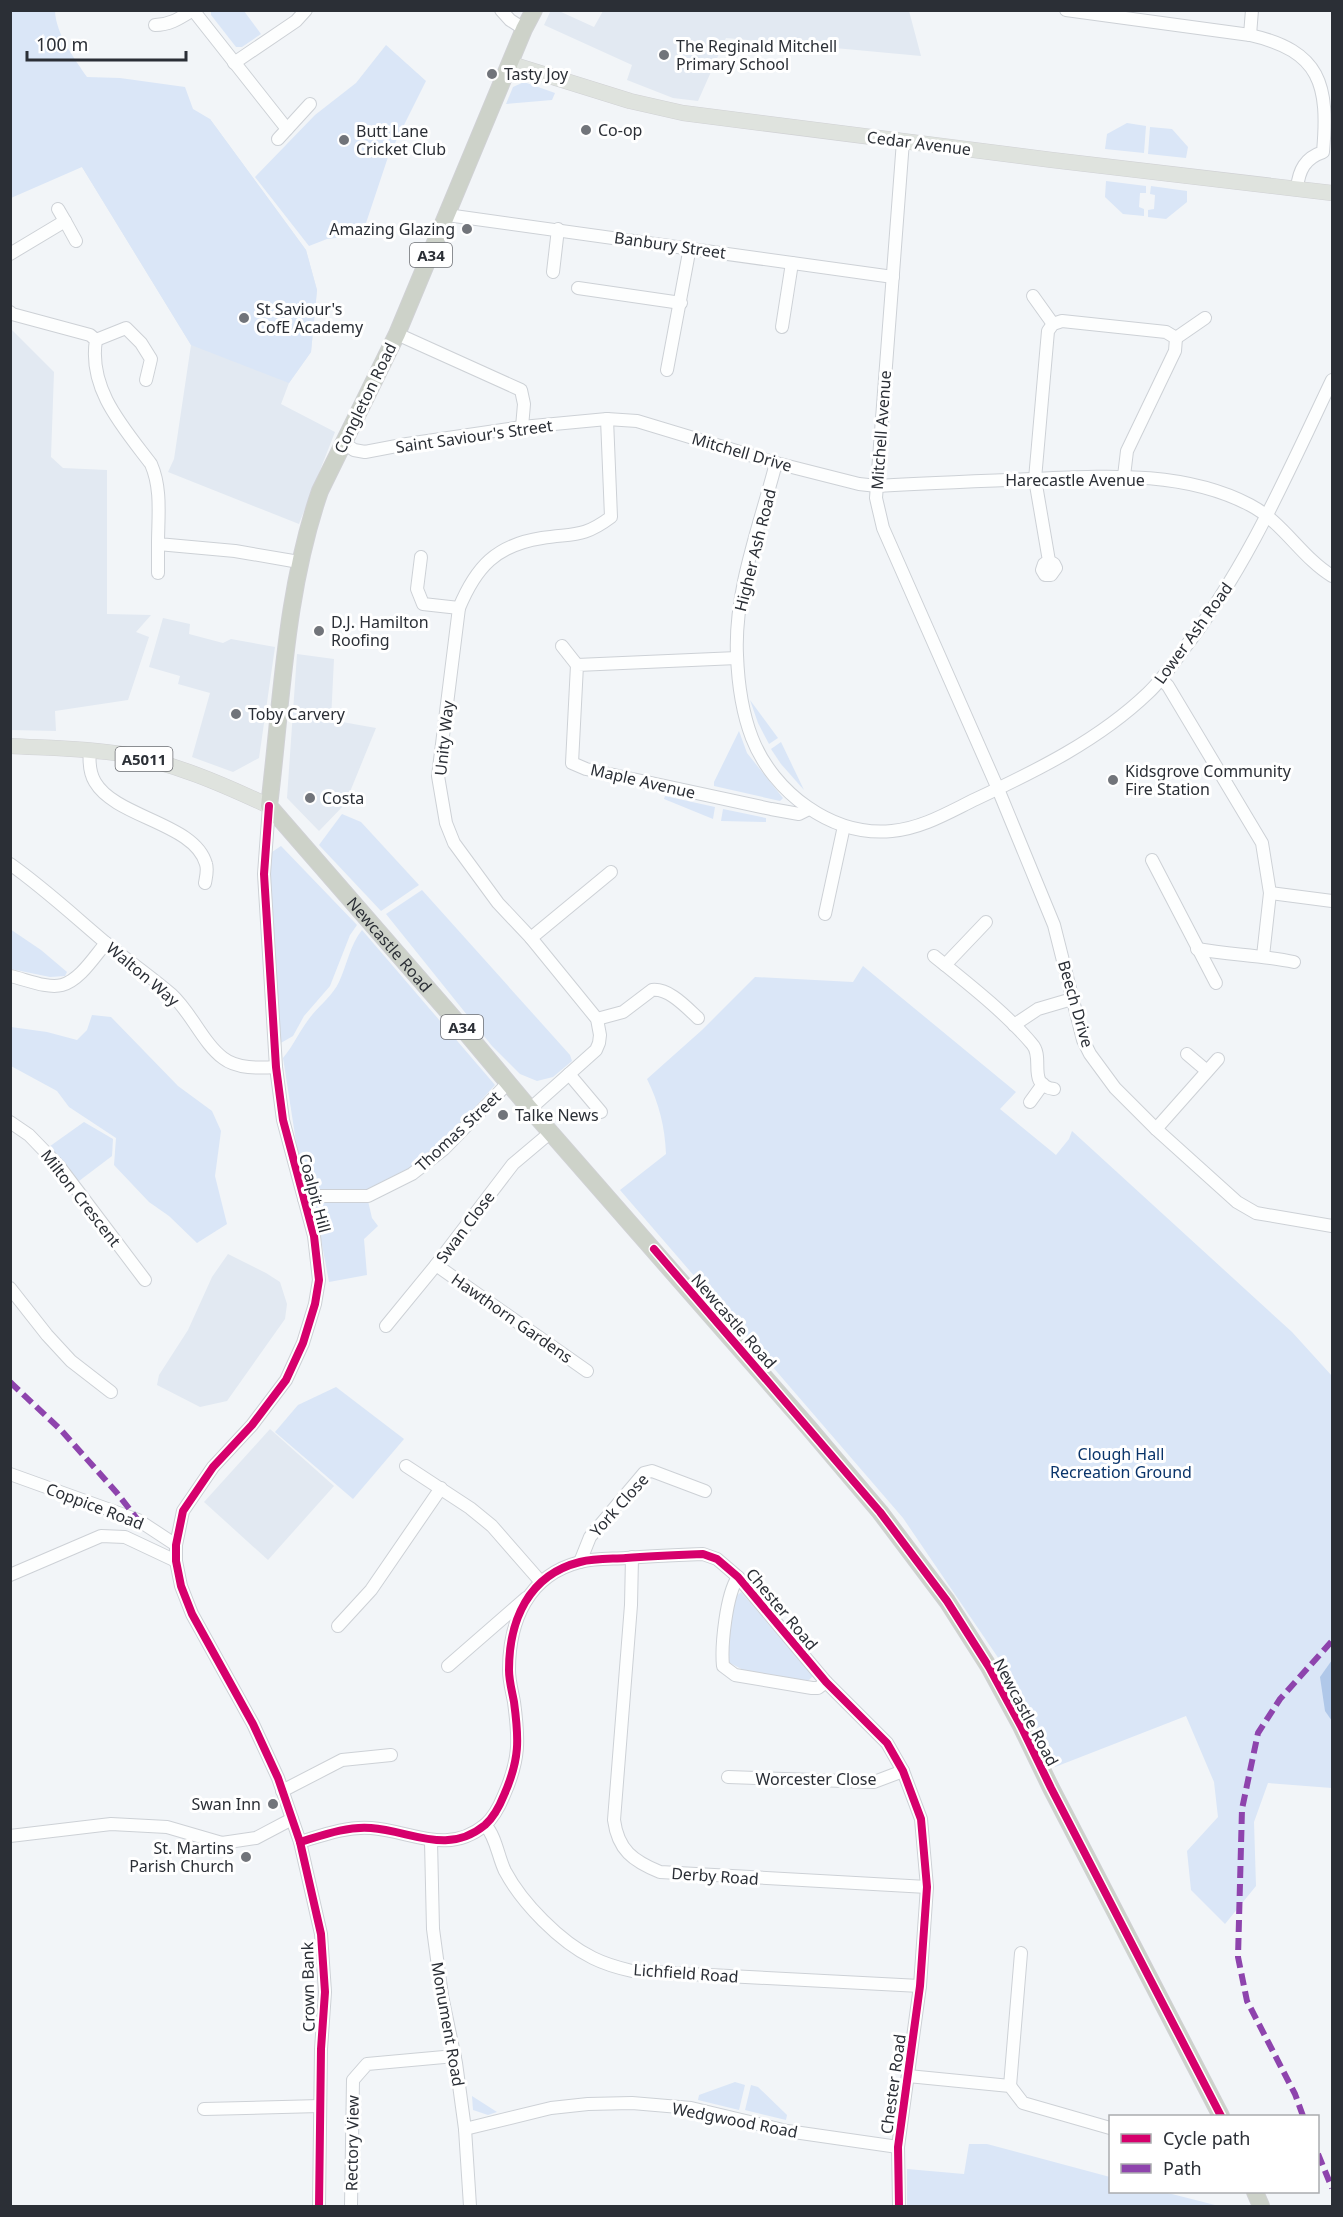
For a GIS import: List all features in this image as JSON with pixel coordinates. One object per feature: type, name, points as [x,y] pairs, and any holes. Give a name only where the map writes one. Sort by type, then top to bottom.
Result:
[{"type":"highway","name":"Congleton Road","points":[[269,806],[286,654],[299,562],[308,526],[320,490],[397,334],[524,28],[534,10]]},
{"type":"highway","name":"Newcastle Road","points":[[269,806],[809,1428],[880,1512],[947,1601],[989,1667],[1021,1726],[1067,1820],[1220,2115]]},
{"type":"main road","name":"Cedar Avenue","points":[[510,64],[630,101],[683,113],[1332,193]]},
{"type":"main road","name":"A5011","points":[[10,746],[123,754],[181,770],[269,806]]},
{"type":"street","points":[[155,25],[176,21],[193,10],[234,63],[283,134],[310,104]]},
{"type":"street","points":[[234,63],[296,21],[306,10]]},
{"type":"street","points":[[501,10],[510,20],[524,28]]},
{"type":"street","points":[[1066,10],[1250,35],[1274,41],[1297,52],[1318,78],[1326,118],[1328,153],[1314,155],[1306,162],[1300,170],[1297,188]]},
{"type":"street","points":[[1250,35],[1252,10]]},
{"type":"street","name":"Mitchell Avenue","points":[[903,141],[876,498],[883,528],[960,702]]},
{"type":"street","points":[[58,209],[76,241]]},
{"type":"street","name":"Banbury Street","points":[[447,215],[893,277]]},
{"type":"street","points":[[10,255],[65,221]]},
{"type":"street","points":[[554,272],[558,229]]},
{"type":"street","points":[[667,370],[690,247]]},
{"type":"street","points":[[782,327],[792,263]]},
{"type":"street","points":[[578,288],[681,303]]},
{"type":"street","points":[[1033,296],[1053,324]]},
{"type":"street","points":[[10,312],[90,334],[96,340]]},
{"type":"street","points":[[1176,338],[1205,318]]},
{"type":"street","points":[[1048,561],[1035,479],[1048,331],[1053,324],[1062,321],[1166,332],[1176,338]]},
{"type":"street","points":[[96,340],[126,328],[141,343],[152,359],[146,380]]},
{"type":"street","points":[[397,334],[521,390],[524,404],[522,427]]},
{"type":"street","points":[[1124,476],[1127,451],[1175,351],[1176,338]]},
{"type":"street","points":[[96,340],[93,354],[97,380],[110,408],[151,464],[158,484],[158,573]]},
{"type":"street","name":"Lower Ash Road","points":[[998,789],[1081,744],[1125,712],[1161,679],[1222,598],[1267,515],[1332,380]]},
{"type":"street","name":"Mitchell Drive","points":[[607,419],[637,421],[776,463],[859,484],[877,486]]},
{"type":"street","name":"Saint Saviour's Street","points":[[344,443],[354,450],[365,452],[522,427],[607,419]]},
{"type":"street","name":"Unity Way","points":[[597,1019],[531,938],[498,903],[454,843],[446,823],[438,776],[459,608],[468,586],[488,559],[522,542],[595,530],[611,517],[607,419]]},
{"type":"street","name":"Higher Ash Road","points":[[776,463],[743,589],[736,631],[741,703],[752,739],[765,762],[783,785],[809,809],[844,826],[889,831],[915,828],[998,789]]},
{"type":"street","name":"Harecastle Avenue","points":[[877,486],[1124,476],[1189,484],[1221,493],[1267,515],[1318,567],[1332,576]]},
{"type":"street","points":[[158,544],[235,551],[299,562]]},
{"type":"street","points":[[421,557],[417,589],[423,604],[459,608]]},
{"type":"street","points":[[562,646],[577,665],[737,658]]},
{"type":"street","name":"Maple Avenue","points":[[577,665],[572,763],[596,771],[771,809],[800,814],[809,809]]},
{"type":"street","points":[[1161,679],[1168,686],[1262,843],[1270,893],[1263,956]]},
{"type":"street","name":"Beech Drive","points":[[960,702],[1054,925],[1083,1040],[1090,1054],[1115,1088],[1155,1129],[1246,1208],[1256,1213],[1332,1226]]},
{"type":"street","points":[[90,750],[89,763],[95,782],[110,797],[128,809],[188,839],[206,862],[205,883]]},
{"type":"street","name":"Coalpit Hill","points":[[176,1561],[176,1545],[183,1511],[197,1487],[252,1425],[286,1380],[303,1343],[315,1304],[319,1280],[314,1236],[283,1120],[276,1067],[264,874],[269,806]]},
{"type":"street","points":[[825,914],[844,826]]},
{"type":"street","points":[[266,842],[275,834],[291,831]]},
{"type":"street","points":[[1152,860],[1216,983]]},
{"type":"street","name":"Walton Way","points":[[10,864],[172,995],[223,1058],[234,1064],[256,1068],[276,1067]]},
{"type":"street","points":[[531,938],[611,872]]},
{"type":"street","points":[[1270,893],[1332,901]]},
{"type":"street","points":[[945,965],[986,922]]},
{"type":"street","points":[[10,976],[61,985],[83,970],[106,943]]},
{"type":"street","points":[[1197,949],[1263,956],[1294,962]]},
{"type":"street","points":[[934,956],[1014,1025],[1036,1050],[1036,1072],[1048,1087],[1030,1102]]},
{"type":"street","points":[[530,1109],[596,1050],[599,1043],[597,1019],[616,1015],[652,990],[658,989],[673,997],[690,1017]]},
{"type":"street","points":[[1014,1025],[1038,1009],[1072,999]]},
{"type":"street","points":[[1187,1054],[1207,1071]]},
{"type":"street","points":[[1155,1129],[1218,1059]]},
{"type":"street","points":[[569,1074],[600,1112]]},
{"type":"street","name":"Thomas Street","points":[[304,1199],[315,1196],[368,1196],[412,1174],[444,1149],[508,1083]]},
{"type":"street","name":"Milton Crescent","points":[[10,1122],[29,1135],[59,1166],[145,1280]]},
{"type":"street","name":"Swan Close","points":[[386,1326],[513,1164],[551,1132]]},
{"type":"street","name":"Hawthorn Gardens","points":[[436,1265],[587,1371]]},
{"type":"street","points":[[10,1288],[71,1361],[111,1392]]},
{"type":"street","points":[[406,1466],[441,1488],[492,1526],[541,1582]]},
{"type":"street","name":"York Close","points":[[580,1562],[590,1537],[644,1473],[652,1471],[705,1491]]},
{"type":"street","name":"Coppice Road","points":[[10,1474],[138,1520],[176,1545]]},
{"type":"street","points":[[338,1626],[371,1590],[441,1488]]},
{"type":"street","points":[[10,1575],[101,1536],[125,1537],[176,1561]]},
{"type":"street","name":"Chester Road","points":[[485,1825],[496,1811],[510,1782],[519,1748],[509,1672],[510,1654],[516,1624],[526,1597],[541,1582],[554,1572],[580,1562],[632,1557],[711,1555],[738,1577],[826,1682],[887,1743],[903,1771],[921,1819],[927,1887],[920,1986],[898,2147],[899,2206]]},
{"type":"street","name":"Derby Road","points":[[632,1557],[631,1605],[614,1820],[619,1840],[625,1850],[643,1865],[660,1872],[927,1887]]},
{"type":"street","name":"Crown Bank","points":[[176,1561],[181,1586],[192,1614],[253,1724],[282,1791],[300,1842],[321,1934],[325,1992],[320,2106],[319,2206]]},
{"type":"street","points":[[738,1577],[728,1602],[723,1666],[735,1675],[812,1688],[818,1688],[826,1682]]},
{"type":"street","points":[[448,1666],[526,1597]]},
{"type":"street","points":[[282,1791],[342,1760],[391,1755]]},
{"type":"street","name":"Worcester Close","points":[[728,1777],[874,1782],[903,1771]]},
{"type":"street","points":[[10,1836],[111,1824],[166,1827],[222,1843],[256,1838],[292,1819]]},
{"type":"street","points":[[300,1842],[342,1830],[371,1828],[431,1841],[452,1840],[468,1835],[485,1825]]},
{"type":"street","name":"Lichfield Road","points":[[485,1825],[514,1887],[551,1927],[578,1950],[594,1959],[632,1971],[920,1986]]},
{"type":"street","name":"Monument Road","points":[[431,1841],[433,1929],[465,2129],[470,2206]]},
{"type":"street","points":[[1021,1953],[1010,2086],[1023,2103],[1109,2128]]},
{"type":"street","name":"Rectory View","points":[[351,2206],[353,2080],[367,2064],[454,2056]]},
{"type":"street","points":[[908,2076],[1010,2086]]},
{"type":"street","name":"Wedgwood Road","points":[[465,2129],[551,2108],[632,2103],[691,2108],[787,2131],[898,2147]]},
{"type":"street","points":[[204,2109],[320,2106]]},
{"type":"shaded area","name":"The Reginald Mitchell Primary School","points":[[551,10],[559,11],[594,27],[603,11],[909,11],[921,56],[726,38],[698,101],[673,98],[627,80],[632,65],[544,25]]},
{"type":"shaded area","name":"St Saviour's CofE Academy","points":[[210,119],[306,250],[317,290],[311,352],[289,383],[281,404],[335,432],[299,524],[168,472],[174,459],[191,345],[82,167]]},
{"type":"shaded area","points":[[11,329],[54,372],[51,457],[63,468],[107,470],[107,614],[151,615],[136,632],[149,637],[128,700],[55,711],[56,731],[11,730]]},
{"type":"shaded area","points":[[163,618],[190,624],[189,634],[223,643],[231,639],[275,647],[259,758],[233,772],[192,757],[210,693],[178,684],[180,676],[149,667]]},
{"type":"shaded area","points":[[297,654],[334,659],[331,720],[376,728],[345,804],[319,831],[287,798]]},
{"type":"shaded area","points":[[228,1254],[280,1282],[287,1304],[285,1319],[227,1401],[200,1407],[157,1385],[159,1375],[188,1330],[212,1277]]},
{"type":"shaded area","points":[[270,1429],[334,1486],[268,1560],[204,1502]]},
{"type":"green space","name":"St Saviour's CofE Academy","points":[[11,10],[55,11],[62,37],[87,77],[120,78],[185,87],[193,109],[210,119],[306,250],[317,290],[311,352],[289,383],[191,345],[82,167],[11,198]]},
{"type":"green space","points":[[211,11],[244,11],[261,34],[242,47],[236,47],[211,15]]},
{"type":"green space","name":"Butt Lane Cricket Club","points":[[386,45],[426,81],[388,157],[362,235],[327,239],[309,246],[255,177],[315,115],[356,83]]},
{"type":"green space","points":[[524,82],[555,93],[552,100],[506,104],[513,87]]},
{"type":"green space","points":[[1127,123],[1146,126],[1144,153],[1105,149],[1107,134]]},
{"type":"green space","points":[[1150,127],[1172,129],[1188,147],[1186,158],[1148,154]]},
{"type":"green space","points":[[1106,181],[1146,186],[1146,193],[1140,193],[1139,207],[1144,209],[1144,216],[1123,214],[1105,197]]},
{"type":"green space","points":[[1151,186],[1187,191],[1187,202],[1166,219],[1148,217],[1148,210],[1154,209],[1155,195],[1150,194]]},
{"type":"green space","points":[[750,700],[778,738],[769,744],[758,723]]},
{"type":"green space","points":[[739,731],[747,753],[783,798],[780,801],[714,786]]},
{"type":"green space","points":[[781,742],[804,790],[771,749]]},
{"type":"green space","points":[[665,796],[715,807],[713,819],[664,799]]},
{"type":"green space","points":[[723,809],[766,818],[766,822],[721,821]]},
{"type":"green space","points":[[342,814],[361,822],[419,885],[381,911],[319,845]]},
{"type":"green space","points":[[281,846],[357,925],[350,935],[330,986],[304,1016],[293,1036],[279,1044],[270,880],[272,852]]},
{"type":"green space","points":[[422,890],[570,1055],[572,1061],[553,1077],[537,1081],[520,1074],[492,1046],[386,914]]},
{"type":"green space","points":[[10,929],[41,950],[67,972],[65,976],[50,977],[11,969]]},
{"type":"green space","points":[[362,930],[495,1085],[438,1146],[388,1182],[363,1190],[309,1190],[297,1148],[283,1058],[308,1020],[336,987],[354,942]]},
{"type":"green space","name":"Clough Hall Recreation Ground","points":[[863,966],[1016,1092],[1000,1109],[1056,1155],[1069,1139],[1072,1131],[1292,1332],[1332,1376],[1332,1788],[1268,1783],[1254,1822],[1256,1886],[1225,1924],[1191,1890],[1187,1851],[1218,1817],[1214,1782],[1186,1716],[1055,1767],[999,1659],[903,1518],[620,1190],[666,1154],[661,1115],[647,1079],[702,1030],[755,977],[853,982]]},
{"type":"green space","points":[[92,1015],[111,1017],[178,1086],[212,1111],[221,1131],[215,1176],[227,1224],[197,1243],[169,1216],[149,1202],[114,1165],[116,1138],[69,1107],[57,1091],[11,1066],[11,1027],[47,1032],[77,1040],[87,1030]]},
{"type":"green space","points":[[84,1122],[113,1139],[112,1156],[75,1184],[46,1149]]},
{"type":"green space","points":[[368,1201],[372,1218],[378,1226],[364,1239],[367,1275],[329,1282],[314,1202]]},
{"type":"green space","points":[[336,1387],[404,1439],[353,1499],[275,1432],[298,1405]]},
{"type":"green space","points":[[741,1592],[813,1676],[806,1683],[747,1672],[728,1662],[732,1600]]},
{"type":"green space","points":[[735,2082],[745,2085],[739,2110],[698,2100],[699,2095]]},
{"type":"green space","points":[[751,2085],[758,2087],[787,2115],[786,2120],[745,2110]]},
{"type":"green space","points":[[472,2096],[497,2112],[488,2115],[473,2110]]},
{"type":"green space","points":[[969,2144],[987,2144],[1109,2177],[1109,2193],[1168,2193],[1219,2206],[907,2206],[907,2169],[964,2174]]},
{"type":"water","points":[[1332,1660],[1332,1721],[1325,1711],[1320,1677]]},
{"type":"marked path","points":[[10,1382],[61,1430],[138,1520]]},
{"type":"marked path","points":[[1303,2115],[1295,2094],[1247,2001],[1238,1957],[1242,1809],[1258,1733],[1280,1699],[1332,1641]]},
{"type":"marked path","points":[[1319,2156],[1332,2188]]},
{"type":"cycle path","points":[[269,806],[264,874],[276,1067],[283,1120],[314,1236],[319,1280],[315,1304],[303,1343],[286,1380],[252,1425],[213,1467],[183,1511],[176,1545],[176,1561],[181,1586],[192,1614],[253,1724],[278,1778],[300,1842],[321,1934],[325,1992],[321,2049],[319,2206]]},
{"type":"cycle path","points":[[654,1249],[880,1512],[947,1601],[989,1667],[1021,1726],[1220,2115]]},
{"type":"cycle path","points":[[300,1842],[353,1828],[386,1830],[429,1839],[457,1839],[485,1825],[501,1803],[516,1760],[517,1727],[509,1674],[510,1652],[518,1618],[525,1602],[535,1589],[547,1577],[562,1568],[586,1561],[703,1554],[717,1559],[738,1577],[826,1682],[887,1743],[903,1771],[921,1819],[927,1887],[920,1986],[898,2147],[899,2206]]},
{"type":"place","name":"The Reginald Mitchell Primary School","points":[[664,55]]},
{"type":"place","name":"Tasty Joy","points":[[492,74]]},
{"type":"place","name":"Co-op","points":[[586,130]]},
{"type":"place","name":"Butt Lane Cricket Club","points":[[344,140]]},
{"type":"place","name":"Amazing Glazing","points":[[467,229]]},
{"type":"place","name":"St Saviour's CofE Academy","points":[[244,318]]},
{"type":"place","name":"D.J. Hamilton Roofing","points":[[319,631]]},
{"type":"place","name":"Toby Carvery","points":[[236,714]]},
{"type":"place","name":"Kidsgrove Community Fire Station","points":[[1113,780]]},
{"type":"place","name":"Costa","points":[[310,798]]},
{"type":"place","name":"Talke News","points":[[503,1115]]},
{"type":"place","name":"Swan Inn","points":[[273,1804]]},
{"type":"place","name":"St. Martins Parish Church","points":[[246,1857]]}]
